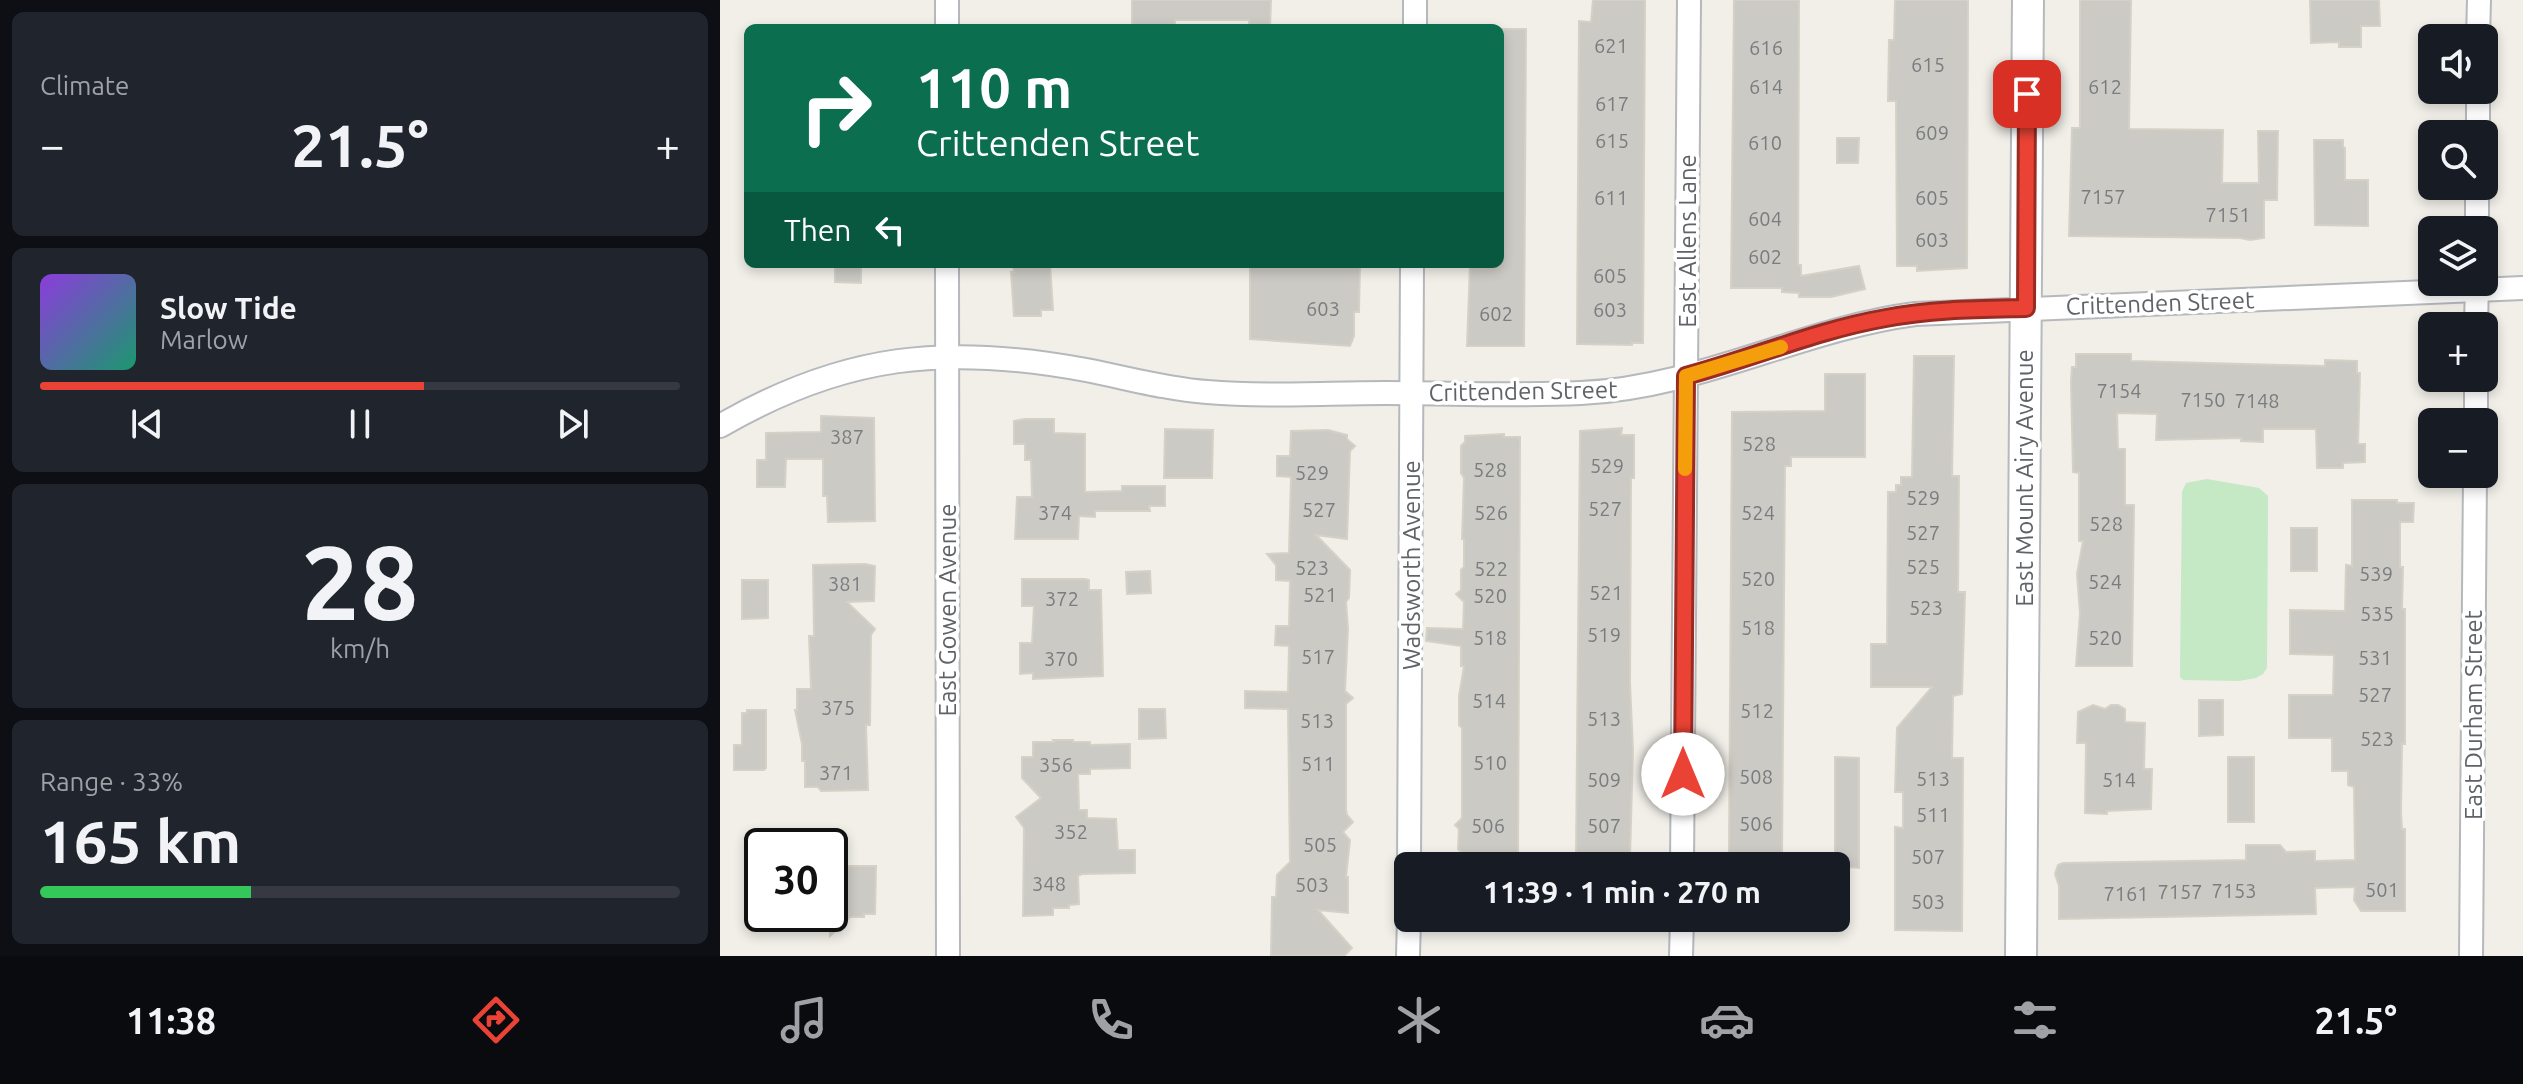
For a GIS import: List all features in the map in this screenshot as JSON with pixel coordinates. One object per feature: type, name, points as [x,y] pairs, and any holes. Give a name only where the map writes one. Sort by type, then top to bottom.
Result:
[{"type":"main road","name":"East Mount Airy Avenue","points":[[2021,956],[2028,0]]},
{"type":"street","points":[[947,0],[947,24]]},
{"type":"street","points":[[1415,0],[1415,24]]},
{"type":"street","name":"East Allens Lane","points":[[1682,852],[1689,0]]},
{"type":"street","points":[[2478,24],[2479,0]]},
{"type":"street","name":"East Gowen Avenue","points":[[947,268],[948,956]]},
{"type":"street","name":"Wadsworth Avenue","points":[[1409,852],[1412,268]]},
{"type":"street","name":"Crittenden Street","points":[[2498,287],[2523,288]]},
{"type":"street","name":"Crittenden Street","points":[[720,426],[764,401],[838,372],[884,361],[947,358],[1034,362],[1208,392],[1585,393],[1620,390],[1686,376],[1886,317],[1940,311],[2418,289]]},
{"type":"street","name":"East Durham Street","points":[[2471,956],[2475,488]]},
{"type":"street","points":[[1408,956],[1409,932]]},
{"type":"street","points":[[1681,956],[1682,932]]},
{"type":"green space","points":[[2207,479],[2259,488],[2268,496],[2267,668],[2256,678],[2239,681],[2183,680],[2180,677],[2182,492],[2186,483]]},
{"type":"building","points":[[1132,0],[1271,0],[1270,24],[1249,24],[1249,20],[1175,20],[1175,24],[1132,24]]},
{"type":"building","points":[[1593,0],[1645,0],[1643,343],[1632,345],[1577,344],[1579,21],[1591,22]]},
{"type":"building","points":[[1734,0],[1799,0],[1798,265],[1801,265],[1801,276],[1859,266],[1865,289],[1831,297],[1799,297],[1799,293],[1782,292],[1782,288],[1731,288]]},
{"type":"building","points":[[1895,0],[1968,0],[1967,268],[1917,271],[1917,266],[1897,266],[1896,101],[1888,101],[1889,40],[1894,40]]},
{"type":"building","points":[[2080,0],[2131,0],[2129,129],[2223,130],[2222,183],[2259,183],[2258,131],[2278,131],[2277,200],[2264,200],[2264,238],[2069,236],[2072,128],[2080,128]]},
{"type":"building","points":[[2310,0],[2379,0],[2380,26],[2361,26],[2361,47],[2339,47],[2339,42],[2311,43]]},
{"type":"building","points":[[1504,29],[1526,29],[1524,346],[1467,346],[1470,268],[1504,268]]},
{"type":"building","points":[[1837,138],[1859,138],[1858,163],[1837,163]]},
{"type":"building","points":[[2314,140],[2343,140],[2345,180],[2368,180],[2368,226],[2315,225]]},
{"type":"building","points":[[835,268],[861,268],[861,283],[835,282]]},
{"type":"building","points":[[1014,268],[1050,268],[1053,310],[1041,310],[1041,316],[1014,316],[1011,272],[1014,272]]},
{"type":"building","points":[[1250,268],[1360,268],[1359,312],[1354,312],[1354,336],[1350,346],[1250,339]]},
{"type":"building","points":[[2076,354],[2131,354],[2131,361],[2283,365],[2325,366],[2325,360],[2357,361],[2357,373],[2360,373],[2358,444],[2365,444],[2365,462],[2343,463],[2343,468],[2317,468],[2316,429],[2263,429],[2263,442],[2241,441],[2242,438],[2156,440],[2157,414],[2117,413],[2118,449],[2125,449],[2125,505],[2134,505],[2132,666],[2076,666],[2080,613],[2077,574],[2083,541],[2079,541],[2079,473],[2073,472],[2071,381]]},
{"type":"building","points":[[1914,356],[1954,356],[1952,476],[1959,476],[1958,592],[1965,592],[1962,694],[1953,696],[1952,758],[1963,758],[1962,931],[1895,930],[1895,827],[1903,828],[1903,792],[1895,792],[1897,728],[1932,687],[1871,687],[1871,644],[1887,644],[1888,492],[1896,492],[1896,485],[1901,485],[1901,477],[1912,477]]},
{"type":"building","points":[[1825,374],[1865,374],[1865,457],[1791,457],[1791,466],[1785,466],[1782,852],[1729,852],[1732,412],[1825,411]]},
{"type":"building","points":[[821,416],[874,418],[875,521],[828,522],[827,496],[823,496],[823,459],[786,459],[785,487],[757,487],[757,460],[766,460],[766,433],[821,432]]},
{"type":"building","points":[[1054,419],[1054,433],[1085,434],[1085,492],[1122,491],[1122,486],[1165,486],[1165,506],[1149,506],[1150,511],[1095,511],[1095,517],[1079,516],[1078,539],[1015,539],[1017,497],[1032,497],[1031,460],[1025,460],[1025,444],[1014,444],[1014,421]]},
{"type":"building","points":[[1622,428],[1621,435],[1634,435],[1634,478],[1631,478],[1630,683],[1633,750],[1630,852],[1576,852],[1580,431]]},
{"type":"building","points":[[1165,429],[1213,430],[1212,478],[1164,478]]},
{"type":"building","points":[[1328,430],[1347,435],[1355,446],[1350,451],[1347,539],[1316,535],[1350,570],[1349,598],[1346,602],[1345,691],[1353,698],[1346,704],[1346,810],[1353,822],[1343,832],[1350,840],[1346,877],[1348,913],[1318,910],[1352,948],[1344,956],[1271,956],[1272,897],[1276,897],[1277,875],[1290,862],[1288,709],[1245,708],[1245,691],[1288,692],[1289,646],[1275,645],[1276,626],[1289,626],[1290,581],[1276,580],[1276,565],[1267,554],[1289,553],[1291,477],[1277,476],[1277,456],[1290,456],[1291,431]]},
{"type":"building","points":[[1504,434],[1504,437],[1520,437],[1518,852],[1461,852],[1458,849],[1459,829],[1455,825],[1462,818],[1459,696],[1464,666],[1461,666],[1461,646],[1426,641],[1427,628],[1463,629],[1464,602],[1456,594],[1461,590],[1461,570],[1464,567],[1461,446],[1465,436]]},
{"type":"building","points":[[2352,500],[2414,503],[2413,522],[2400,522],[2402,609],[2405,609],[2405,744],[2402,744],[2401,813],[2402,829],[2405,829],[2405,911],[2361,911],[2354,900],[2355,887],[2315,888],[2316,914],[2059,919],[2059,886],[2055,874],[2058,865],[2063,863],[2246,860],[2246,845],[2280,845],[2286,852],[2315,851],[2315,861],[2355,860],[2354,787],[2348,785],[2348,771],[2332,771],[2332,738],[2289,738],[2289,695],[2333,695],[2334,655],[2290,654],[2290,610],[2345,611],[2346,565],[2352,566]]},
{"type":"building","points":[[2291,528],[2317,528],[2317,571],[2291,571]]},
{"type":"building","points":[[813,565],[875,566],[874,601],[847,602],[875,629],[871,635],[870,725],[866,725],[868,790],[821,791],[818,787],[805,787],[805,761],[802,761],[795,710],[797,689],[811,689],[809,636],[814,636]]},
{"type":"building","points":[[1150,571],[1151,593],[1127,594],[1126,572]]},
{"type":"building","points":[[1022,579],[1085,579],[1089,580],[1089,590],[1101,590],[1103,676],[1033,679],[1033,673],[1020,674],[1020,643],[1032,643],[1034,606],[1022,606]]},
{"type":"building","points":[[742,580],[768,580],[768,618],[742,619]]},
{"type":"building","points":[[2199,700],[2223,700],[2223,735],[2199,736]]},
{"type":"building","points":[[2093,705],[2105,709],[2118,705],[2125,709],[2125,722],[2145,723],[2144,769],[2152,769],[2151,809],[2085,813],[2086,743],[2077,743],[2078,712]]},
{"type":"building","points":[[1139,709],[1165,709],[1166,738],[1139,739]]},
{"type":"building","points":[[747,710],[766,710],[764,770],[734,770],[734,745],[742,745],[742,713],[747,713]]},
{"type":"building","points":[[1033,742],[1090,742],[1090,745],[1130,744],[1130,768],[1090,769],[1090,774],[1078,774],[1079,810],[1087,810],[1087,818],[1116,819],[1118,850],[1135,850],[1135,873],[1082,874],[1078,876],[1079,904],[1069,905],[1069,908],[1053,908],[1053,915],[1023,916],[1024,828],[1016,817],[1041,798],[1022,778],[1022,757],[1033,757]]},
{"type":"building","points":[[1835,757],[1859,758],[1859,868],[1850,867],[1850,852],[1835,852]]},
{"type":"building","points":[[2228,757],[2254,757],[2254,822],[2228,822]]},
{"type":"building","points":[[848,866],[876,866],[875,914],[848,919]]},
{"type":"slow traffic","points":[[1685,469],[1686,376],[1781,347]]},
{"type":"route","points":[[1683,774],[1686,376],[1886,317],[1940,311],[2026,308],[2027,94]]}]
